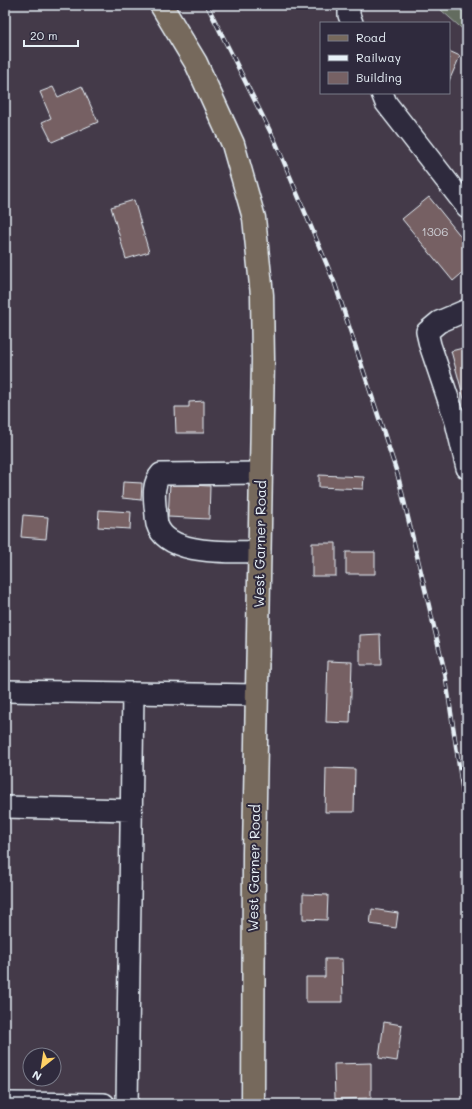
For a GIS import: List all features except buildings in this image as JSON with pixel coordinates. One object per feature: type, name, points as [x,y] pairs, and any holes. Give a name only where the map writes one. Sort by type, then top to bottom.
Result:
[{"type":"main road","name":"West Garner Road","points":[[161,5],[196,63],[233,144],[254,218],[262,295],[263,360],[257,695],[253,1104]]},
{"type":"street","points":[[349,5],[349,15],[352,22]]},
{"type":"street","points":[[382,94],[386,103],[467,208]]},
{"type":"street","points":[[467,310],[439,322],[427,332],[456,422],[467,468]]},
{"type":"street","points":[[260,552],[191,549],[178,545],[166,538],[157,525],[154,489],[161,474],[261,473]]},
{"type":"street","points":[[5,691],[257,695]]},
{"type":"street","points":[[127,1104],[133,694]]},
{"type":"street","points":[[5,807],[132,810]]},
{"type":"street","points":[[9,1103],[104,1104]]},
{"type":"green space","points":[[442,5],[467,5],[467,33],[441,10]]},
{"type":"railway","points":[[207,5],[276,143],[335,284],[398,476],[445,673],[467,819]]}]
